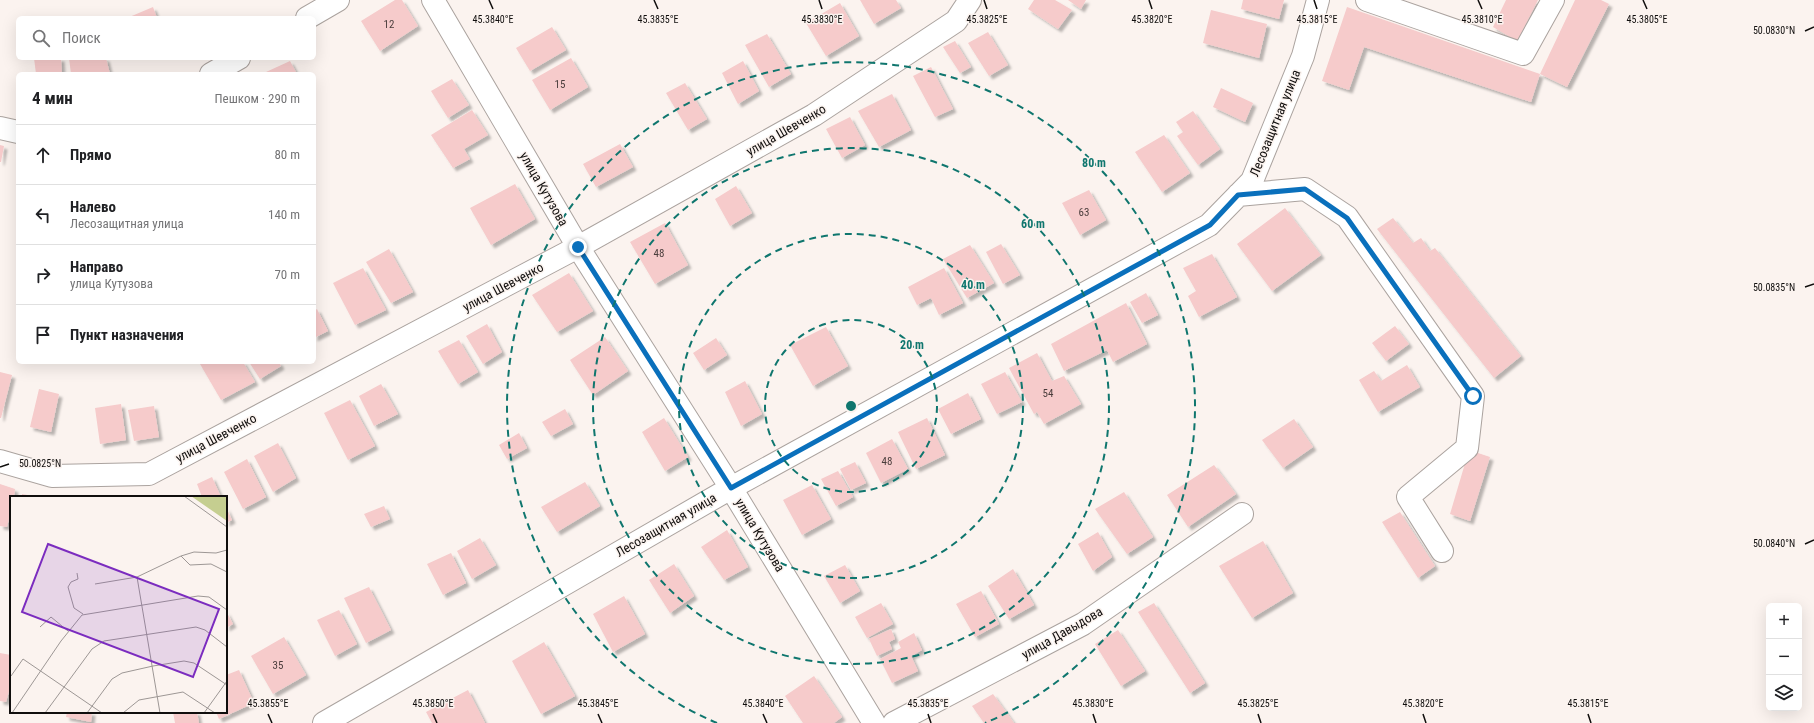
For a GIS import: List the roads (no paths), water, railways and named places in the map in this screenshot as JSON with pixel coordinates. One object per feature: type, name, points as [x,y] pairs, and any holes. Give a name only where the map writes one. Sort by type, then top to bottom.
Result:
[{"type":"street","points":[[310,16],[338,0]]},
{"type":"street","name":"улица Кутузова","points":[[433,0],[578,247],[731,488],[874,723]]},
{"type":"street","name":"улица Шевченко","points":[[0,462],[52,476],[149,474],[578,247],[814,114],[956,21],[970,0]]},
{"type":"street","name":"Лесозащитная улица","points":[[324,723],[731,488],[1210,225],[1252,181],[1303,56],[1318,0]]},
{"type":"street","points":[[1367,0],[1523,54],[1553,0]]},
{"type":"street","points":[[214,72],[236,60]]},
{"type":"street","points":[[0,128],[16,132]]},
{"type":"street","points":[[1238,195],[1305,189],[1347,218],[1473,396],[1467,448],[1408,497],[1442,551]]},
{"type":"street","name":"улица Давыдова","points":[[894,723],[1083,624],[1242,514]]}]
